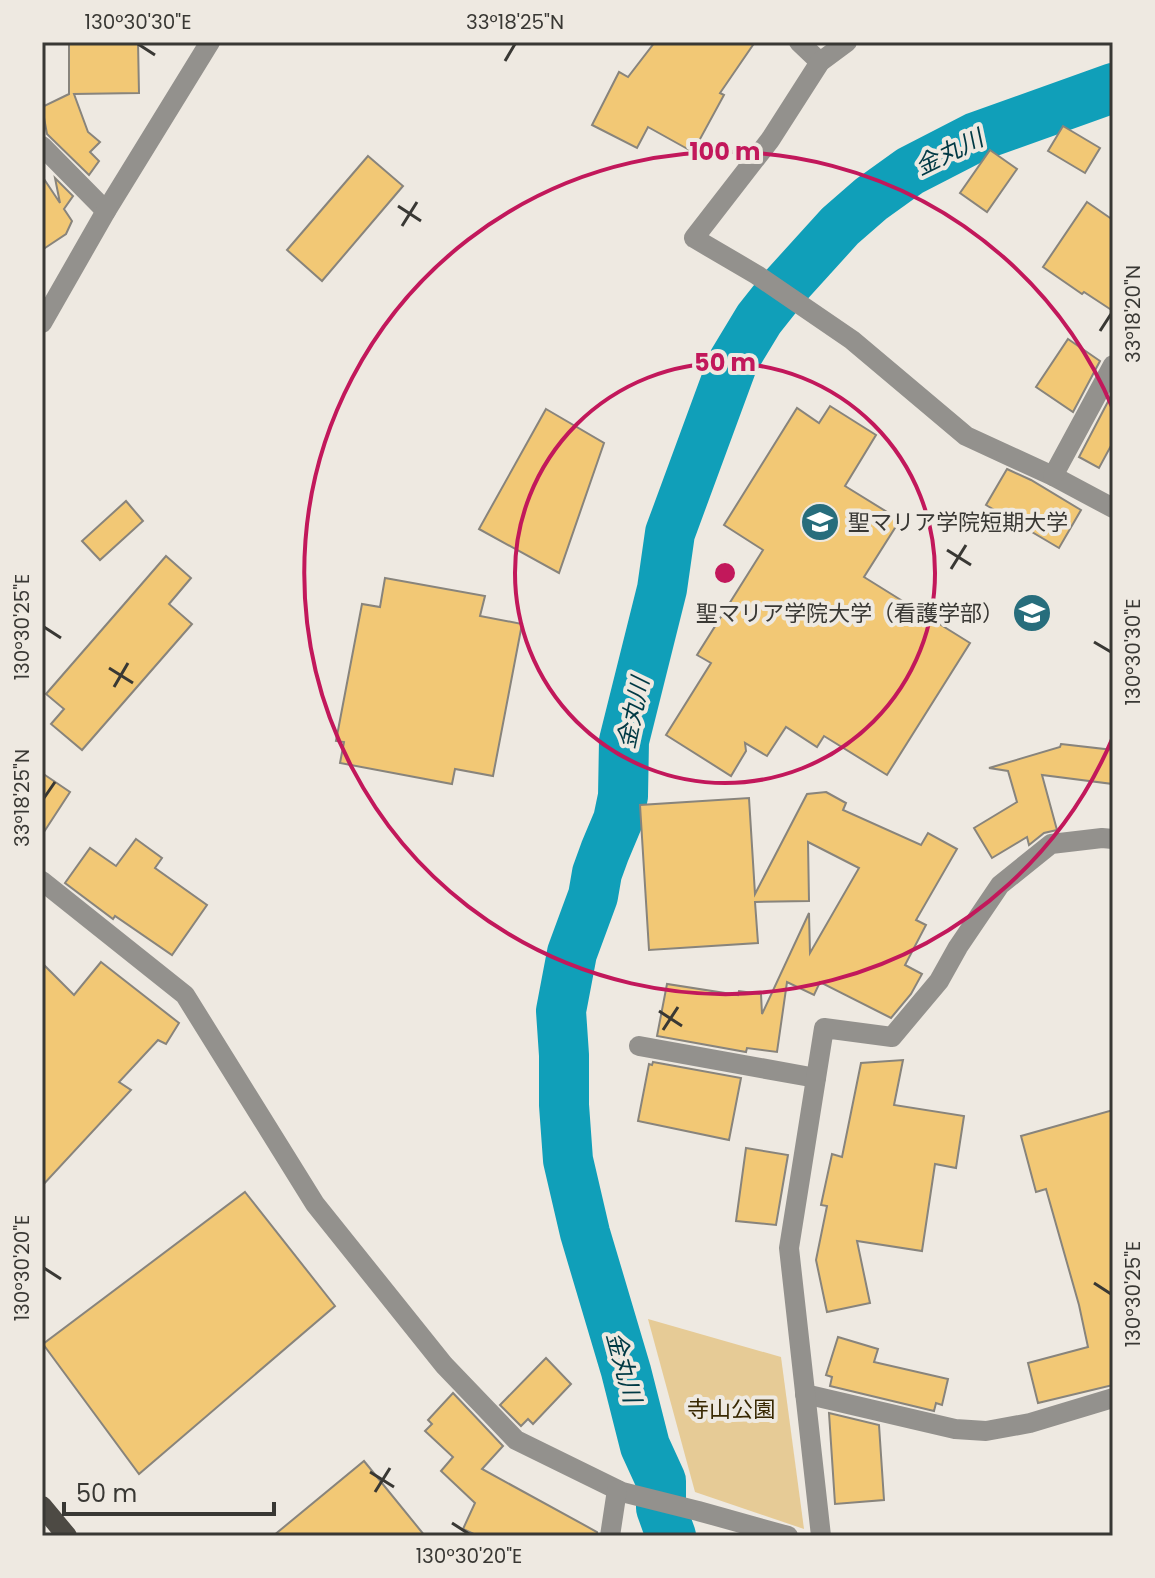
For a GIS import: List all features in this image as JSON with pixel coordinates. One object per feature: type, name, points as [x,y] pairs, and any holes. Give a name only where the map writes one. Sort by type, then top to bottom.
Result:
[{"type":"main road","points":[[42,1506],[67,1536]]},
{"type":"street","points":[[42,323],[106,211],[210,42]]},
{"type":"street","points":[[799,42],[820,62]]},
{"type":"street","points":[[847,42],[820,62],[770,140],[694,238],[757,275],[852,340],[966,436],[1113,508]]},
{"type":"street","points":[[42,146],[106,211]]},
{"type":"street","points":[[1053,476],[1113,365]]},
{"type":"street","points":[[821,1536],[789,1248],[824,1028],[892,1037],[939,981],[1000,885],[1051,844],[1113,839]]},
{"type":"street","points":[[42,881],[185,995],[315,1204],[444,1365],[516,1440],[617,1490],[788,1536]]},
{"type":"street","points":[[639,1046],[816,1078]]},
{"type":"street","points":[[805,1394],[955,1429],[986,1431],[1030,1423],[1113,1398]]},
{"type":"street","points":[[610,1536],[617,1490]]},
{"type":"green space","name":"寺山公園","points":[[648,1319],[781,1357],[804,1529],[695,1492]]},
{"type":"building","points":[[69,42],[138,42],[139,93],[74,94],[88,132],[100,142],[90,152],[99,161],[89,175],[47,134],[42,107],[69,94]]},
{"type":"building","points":[[655,42],[755,42],[720,93],[724,95],[693,152],[648,127],[637,148],[592,125],[619,72],[628,77]]},
{"type":"building","points":[[1063,126],[1100,148],[1085,173],[1048,151]]},
{"type":"building","points":[[990,150],[1017,169],[987,212],[960,193]]},
{"type":"building","points":[[368,156],[403,186],[322,281],[287,250]]},
{"type":"building","points":[[42,176],[60,203],[55,178],[73,196],[64,209],[72,221],[66,234],[42,250]]},
{"type":"building","points":[[1087,202],[1113,220],[1113,311],[1043,267]]},
{"type":"building","points":[[1068,339],[1100,361],[1073,412],[1036,387]]},
{"type":"building","points":[[1113,392],[1113,442],[1099,468],[1079,457]]},
{"type":"building","points":[[830,406],[876,435],[845,486],[900,520],[864,577],[970,643],[887,775],[824,736],[817,747],[786,727],[767,756],[745,743],[746,751],[731,776],[666,735],[711,663],[697,655],[763,550],[724,525],[797,408],[819,423]]},
{"type":"building","points":[[546,409],[604,443],[559,573],[479,529]]},
{"type":"building","points":[[1007,469],[1081,510],[1059,548],[986,505]]},
{"type":"building","points":[[126,501],[143,521],[100,560],[82,541]]},
{"type":"building","points":[[166,556],[191,578],[169,604],[192,624],[82,750],[51,724],[64,709],[46,694]]},
{"type":"building","points":[[385,578],[485,596],[480,616],[522,624],[493,776],[455,769],[452,784],[340,763],[344,742],[336,741],[362,604],[380,607]]},
{"type":"building","points":[[1061,744],[1113,750],[1113,784],[1042,775],[1057,830],[1044,833],[1029,845],[1027,837],[992,858],[974,828],[1017,802],[1008,771],[989,768],[1060,747]]},
{"type":"building","points":[[42,773],[70,792],[42,835]]},
{"type":"building","points":[[826,792],[846,803],[843,810],[921,845],[928,833],[957,849],[916,920],[926,925],[905,965],[922,974],[911,994],[891,1018],[820,982],[814,995],[787,982],[777,1052],[747,1048],[746,1052],[657,1036],[667,984],[738,995],[739,991],[761,994],[762,1014],[809,913],[810,953],[859,868],[808,842],[809,901],[755,902],[758,943],[649,950],[640,805],[749,798],[755,894],[807,794]]},
{"type":"building","points":[[136,839],[162,858],[155,868],[207,905],[172,955],[115,916],[113,919],[65,883],[90,848],[116,866]]},
{"type":"building","points":[[101,962],[179,1023],[166,1044],[158,1040],[119,1082],[131,1090],[42,1186],[42,963],[74,995]]},
{"type":"building","points":[[903,1060],[894,1105],[964,1116],[956,1168],[935,1164],[922,1251],[857,1241],[870,1303],[827,1312],[816,1260],[827,1206],[821,1205],[832,1154],[842,1157],[861,1063]]},
{"type":"building","points":[[653,1062],[741,1078],[729,1140],[638,1121],[649,1064]]},
{"type":"building","points":[[1113,1110],[1113,1385],[1038,1403],[1028,1363],[1088,1347],[1046,1189],[1036,1192],[1021,1136]]},
{"type":"building","points":[[746,1148],[788,1155],[776,1225],[736,1221]]},
{"type":"building","points":[[245,1192],[335,1306],[139,1474],[43,1344]]},
{"type":"building","points":[[838,1337],[878,1349],[874,1362],[948,1379],[942,1405],[936,1403],[934,1411],[830,1386],[832,1377],[826,1375]]},
{"type":"building","points":[[546,1358],[571,1384],[533,1424],[528,1419],[521,1426],[500,1405]]},
{"type":"building","points":[[453,1393],[503,1446],[482,1469],[597,1532],[597,1536],[478,1536],[463,1529],[475,1503],[441,1471],[453,1457],[425,1431],[432,1424],[428,1420]]},
{"type":"building","points":[[829,1413],[879,1425],[884,1500],[835,1504]]},
{"type":"building","points":[[364,1461],[425,1536],[273,1536]]},
{"type":"waterway","name":"金丸川","points":[[671,1536],[661,1508],[661,1481],[645,1446],[585,1233],[568,1160],[561,1011],[572,953],[593,896],[597,873],[618,820],[623,796],[624,741],[662,589],[670,533],[733,362],[759,319],[840,226],[910,171],[976,137],[1113,88]]},
{"type":"place","name":"聖マリア学院短期大学","points":[[820,522]]},
{"type":"place","name":"聖マリア学院大学（看護学部）","points":[[1032,613]]}]
